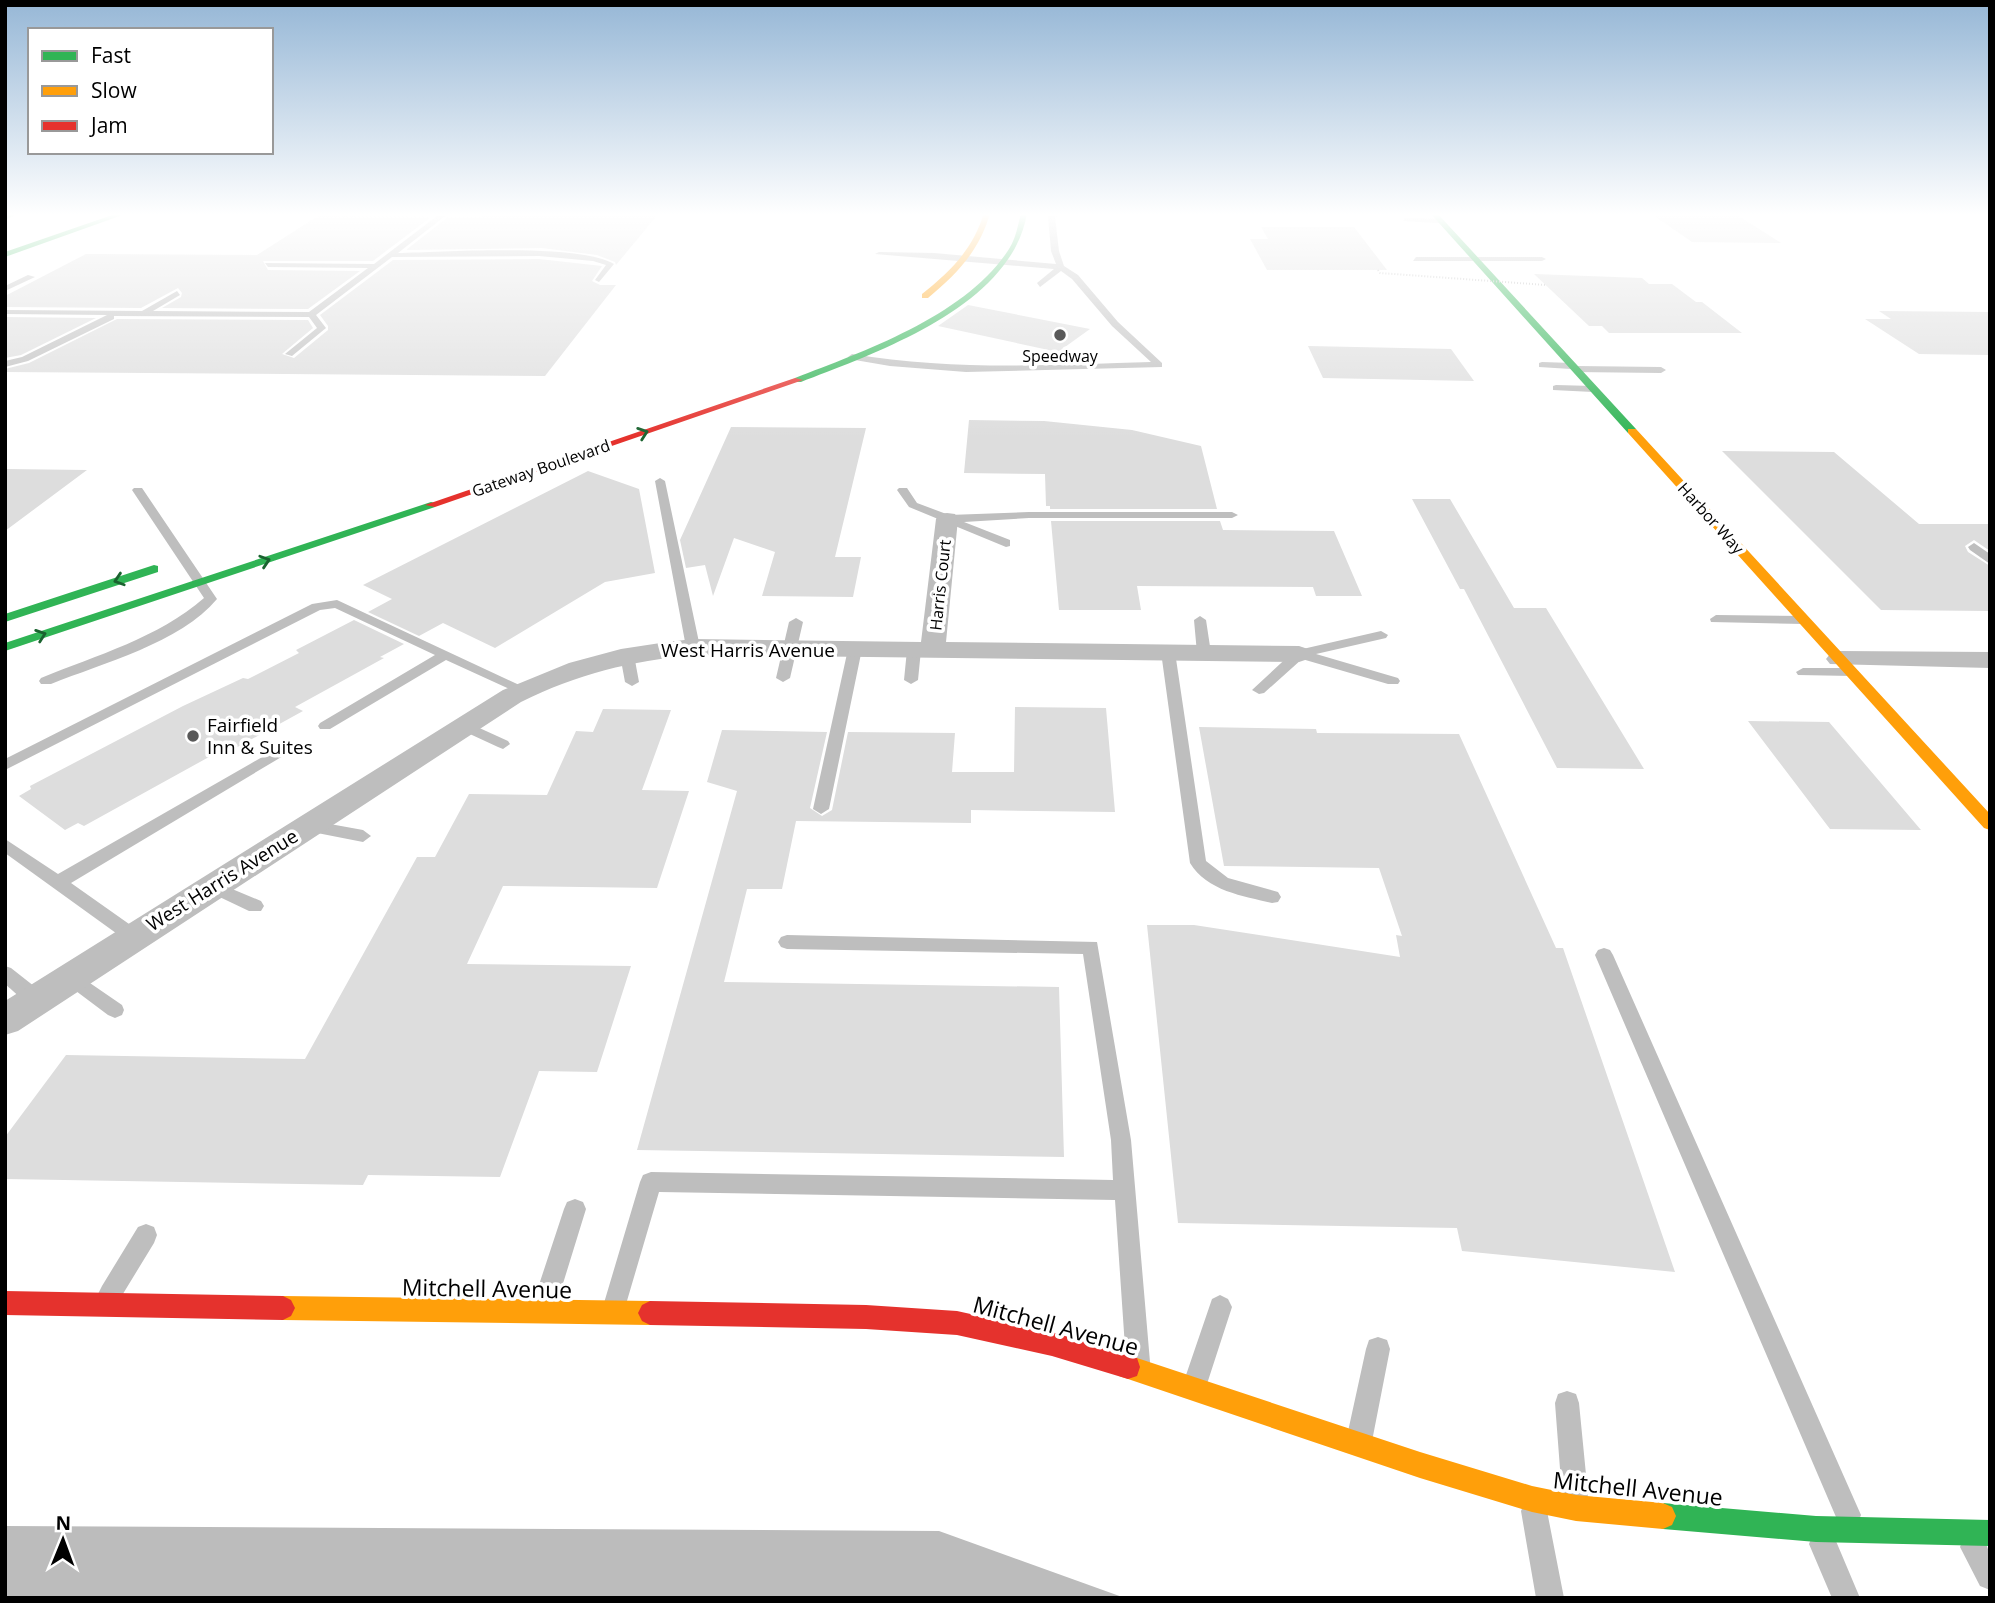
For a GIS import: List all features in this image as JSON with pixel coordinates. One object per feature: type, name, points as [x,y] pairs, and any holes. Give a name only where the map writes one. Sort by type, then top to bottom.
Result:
[{"type":"main road","points":[[910,306],[935,288]]},
{"type":"main road","name":"Gateway Boulevard","points":[[5,647],[480,490],[852,357],[940,313],[975,288]]},
{"type":"main road","name":"Harbor Way","points":[[1500,288],[1990,824]]},
{"type":"main road","points":[[5,618],[191,557]]},
{"type":"main road","name":"Mitchell Avenue","points":[[5,1303],[866,1317],[957,1323],[1052,1344],[1194,1387],[1359,1441],[1420,1465],[1532,1499],[1576,1508],[1816,1529],[1978,1532]]},
{"type":"street","name":"Harris Court","points":[[924,650],[947,519]]},
{"type":"street","name":"West Harris Avenue","points":[[5,1020],[464,726],[523,690],[572,669],[629,668],[693,648],[793,636],[855,649],[1299,654]]},
{"type":"street","points":[[1845,665],[1990,660]]},
{"type":"lane","points":[[5,313],[311,315],[348,288]]},
{"type":"lane","points":[[852,357],[896,366],[945,369],[1159,365],[1115,324],[1084,288]]},
{"type":"lane","points":[[142,314],[177,293]]},
{"type":"lane","points":[[5,363],[25,359],[117,314]]},
{"type":"lane","points":[[289,354],[322,328],[311,315]]},
{"type":"lane","points":[[1542,365],[1661,370]]},
{"type":"lane","points":[[1556,388],[1593,388]]},
{"type":"lane","points":[[660,481],[693,648]]},
{"type":"lane","points":[[46,681],[162,632],[197,613],[211,599],[200,582],[191,557],[138,490]]},
{"type":"lane","points":[[903,490],[913,505],[1006,543]]},
{"type":"lane","points":[[947,519],[1029,515],[1233,515]]},
{"type":"lane","points":[[1974,547],[1990,560]]},
{"type":"lane","points":[[5,765],[317,607],[337,604],[523,690]]},
{"type":"lane","points":[[1716,619],[1804,620]]},
{"type":"lane","points":[[1200,620],[1204,653]]},
{"type":"lane","points":[[1259,690],[1299,654],[1381,635]]},
{"type":"lane","points":[[783,678],[793,636]]},
{"type":"lane","points":[[821,809],[855,649]]},
{"type":"lane","points":[[911,680],[924,650]]},
{"type":"lane","points":[[1168,652],[1198,863],[1209,876],[1222,885],[1272,897]]},
{"type":"lane","points":[[325,726],[446,654]]},
{"type":"lane","points":[[1299,654],[1393,681]]},
{"type":"lane","points":[[1803,672],[1845,665]]},
{"type":"lane","points":[[464,726],[503,744]]},
{"type":"lane","points":[[57,883],[278,753]]},
{"type":"lane","points":[[308,826],[363,836]]},
{"type":"lane","points":[[5,845],[133,936]]},
{"type":"lane","points":[[213,887],[255,906]]},
{"type":"lane","points":[[787,942],[1091,947],[1121,1140],[1139,1371]]},
{"type":"lane","points":[[1604,956],[1854,1530]]},
{"type":"lane","points":[[5,973],[37,999]]},
{"type":"lane","points":[[71,977],[115,1010]]},
{"type":"lane","points":[[613,1312],[651,1182],[1125,1190]]},
{"type":"lane","points":[[542,1312],[575,1209]]},
{"type":"lane","points":[[104,1305],[146,1235]]},
{"type":"lane","points":[[1194,1387],[1220,1307]]},
{"type":"lane","points":[[1359,1441],[1378,1349]]},
{"type":"lane","points":[[1567,1403],[1576,1508]]},
{"type":"lane","points":[[1532,1499],[1550,1598]]},
{"type":"lane","points":[[1816,1529],[1846,1598]]},
{"type":"lane","points":[[1978,1532],[1990,1576]]},
{"type":"shaded area","points":[[5,1526],[939,1531],[1125,1598],[5,1598]]},
{"type":"building","points":[[21,288],[337,288],[308,309],[162,308],[181,297],[182,293],[178,288],[141,308],[5,307],[5,296]]},
{"type":"building","points":[[356,288],[614,288],[545,376],[5,372],[5,369],[29,363],[117,319],[308,320],[313,328],[282,354],[294,358],[328,330],[320,315]]},
{"type":"building","points":[[1549,288],[1677,288],[1696,302],[1702,302],[1742,333],[1609,333],[1602,326],[1589,326]]},
{"type":"building","points":[[968,305],[1090,329],[1058,352],[938,326]]},
{"type":"building","points":[[1879,311],[1990,312],[1990,355],[1919,354],[1865,319],[1891,319]]},
{"type":"building","points":[[5,317],[96,318],[21,355],[5,358]]},
{"type":"building","points":[[1308,346],[1451,349],[1474,381],[1323,378]]},
{"type":"building","points":[[969,420],[1044,421],[1132,430],[1201,446],[1217,509],[1050,509],[1050,506],[1046,506],[1045,474],[964,473]]},
{"type":"building","points":[[731,427],[866,428],[835,557],[861,557],[853,597],[762,596],[775,552],[734,538],[713,596],[705,565],[686,568],[680,540]]},
{"type":"building","points":[[1722,451],[1834,452],[1919,524],[1990,524],[1990,551],[1974,540],[1965,546],[1968,552],[1990,566],[1990,611],[1881,610]]},
{"type":"building","points":[[5,469],[87,470],[5,531]]},
{"type":"building","points":[[588,471],[639,489],[655,573],[605,582],[495,648],[443,623],[419,636],[368,612],[392,599],[363,585]]},
{"type":"building","points":[[1412,499],[1450,499],[1514,608],[1546,608],[1644,769],[1557,768],[1464,589],[1460,589]]},
{"type":"building","points":[[1051,521],[1220,521],[1223,530],[1334,531],[1362,596],[1316,596],[1313,587],[1137,586],[1141,610],[1059,610]]},
{"type":"building","name":"Fairfield Inn & Suites","points":[[354,620],[404,644],[380,657],[384,658],[295,707],[303,711],[223,755],[218,752],[84,826],[78,823],[65,830],[19,796],[31,789],[30,786],[183,706],[243,678],[248,679],[299,653],[296,650]]},
{"type":"building","points":[[1015,707],[1106,708],[1115,812],[971,810],[971,823],[796,821],[782,889],[747,889],[724,982],[1059,987],[1064,1157],[637,1150],[737,791],[707,782],[722,730],[827,732],[810,808],[822,816],[832,810],[848,732],[955,733],[952,772],[1014,772]]},
{"type":"building","points":[[603,709],[671,710],[642,790],[689,791],[657,888],[503,886],[467,964],[631,966],[597,1072],[539,1071],[500,1177],[368,1175],[363,1185],[5,1179],[5,1137],[66,1055],[305,1059],[417,857],[435,857],[469,794],[547,795],[576,731],[593,732]]},
{"type":"building","points":[[1748,721],[1829,722],[1921,830],[1830,829]]},
{"type":"building","points":[[1199,727],[1316,729],[1317,733],[1459,734],[1556,948],[1563,948],[1675,1272],[1462,1251],[1457,1228],[1178,1223],[1147,925],[1194,925],[1400,957],[1396,935],[1402,936],[1379,868],[1224,866]]},
{"type":"traffic: fast","points":[[798,380],[885,344],[947,311],[979,288]]},
{"type":"traffic: fast","points":[[1501,288],[1632,431]]},
{"type":"traffic: fast","points":[[5,647],[431,505]]},
{"type":"traffic: fast","points":[[5,618],[154,569]]},
{"type":"traffic: fast","points":[[1663,1516],[1816,1529],[1990,1533]]},
{"type":"traffic: slow","points":[[925,296],[935,288]]},
{"type":"traffic: slow","points":[[1632,431],[1990,824]]},
{"type":"traffic: slow","points":[[283,1308],[650,1313]]},
{"type":"traffic: slow","points":[[1128,1367],[1420,1465],[1532,1499],[1576,1508],[1663,1516]]},
{"type":"traffic: jam","points":[[431,505],[798,380]]},
{"type":"traffic: jam","points":[[5,1303],[283,1308]]},
{"type":"traffic: jam","points":[[650,1313],[866,1317],[957,1323],[1052,1344],[1128,1367]]},
{"type":"place","name":"Speedway","points":[[1060,335]]},
{"type":"place","name":"Fairfield Inn & Suites","points":[[193,736]]}]
